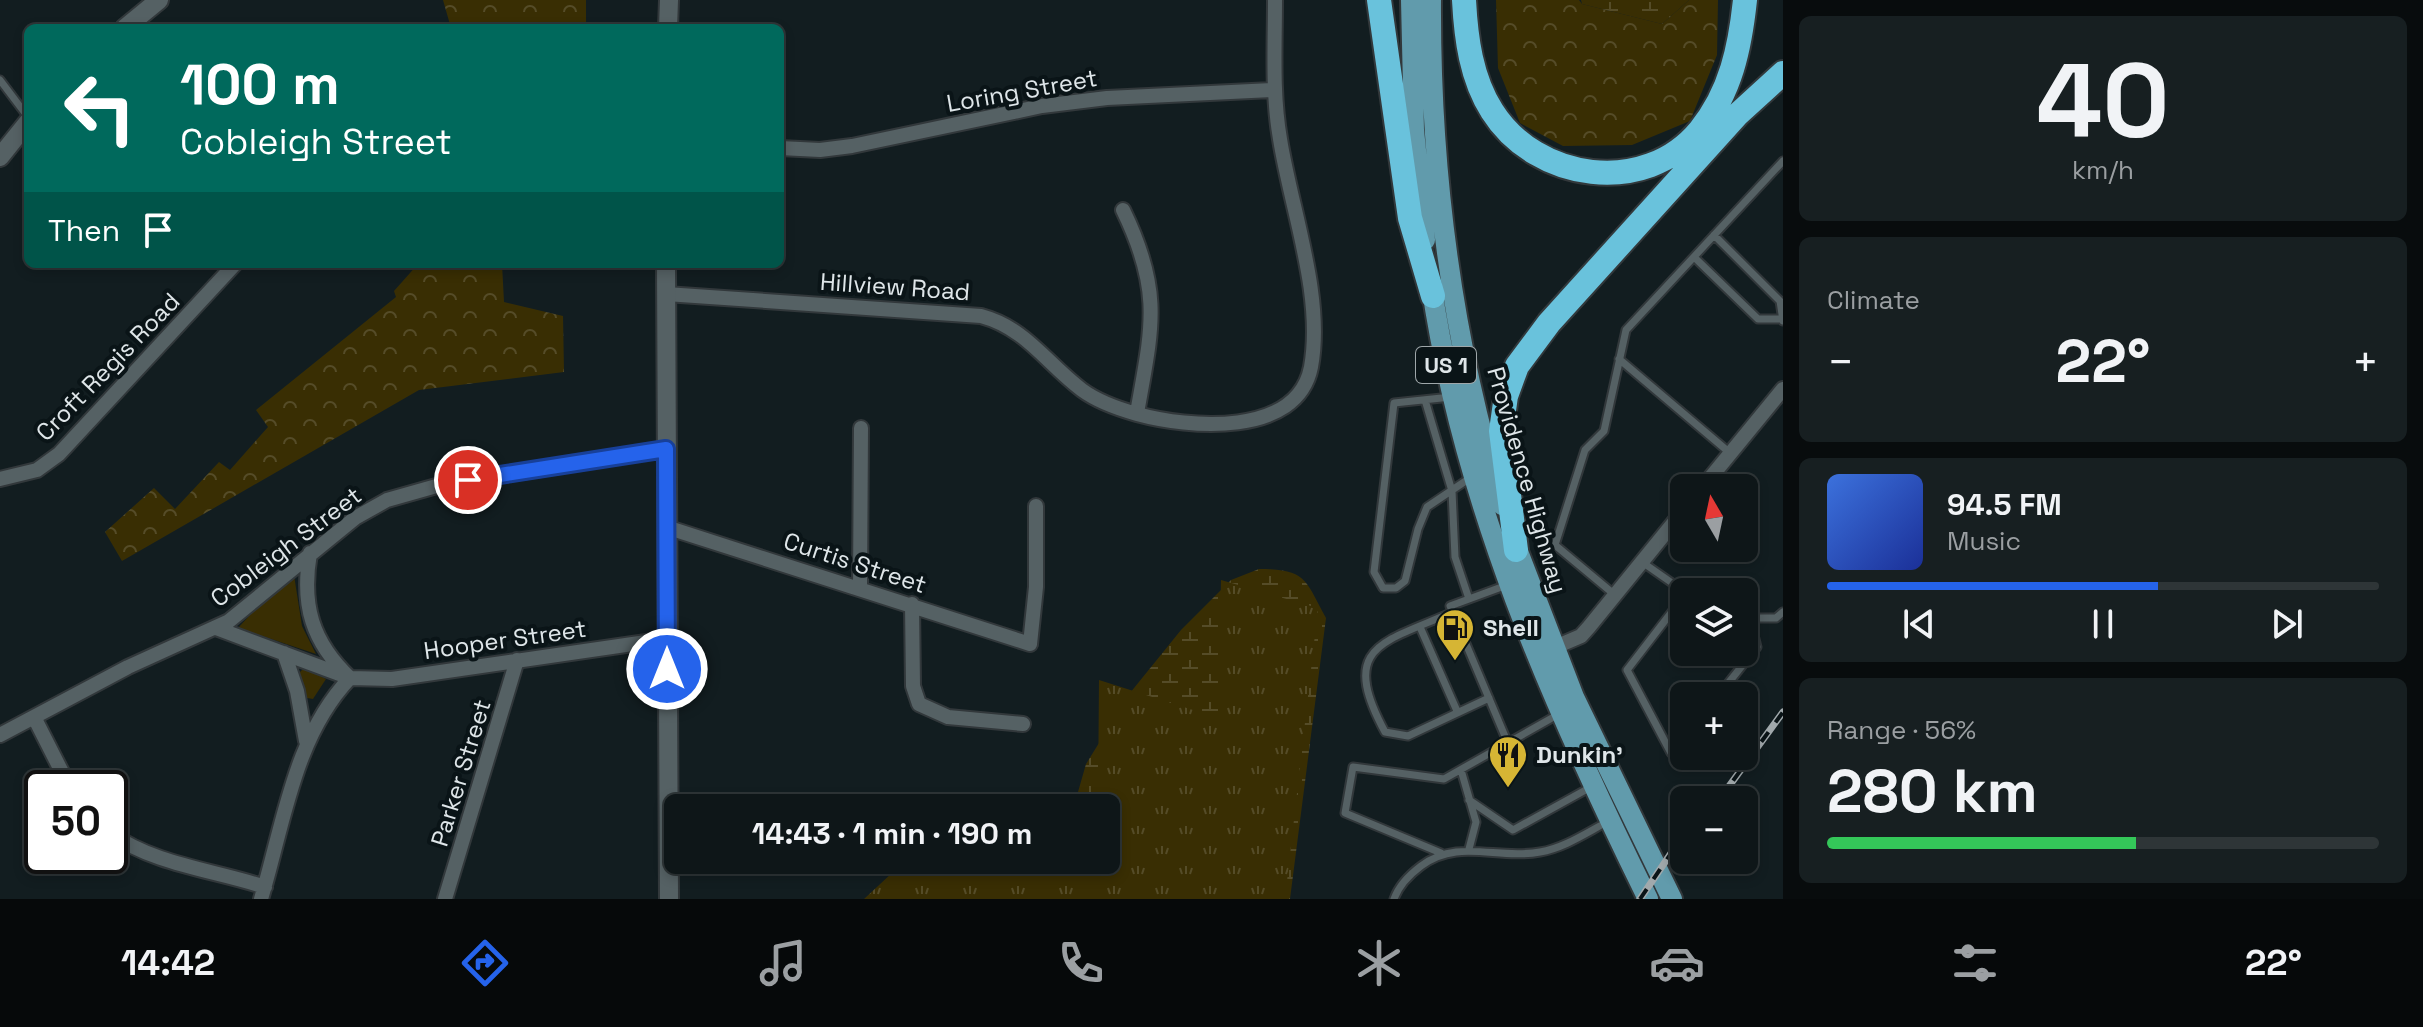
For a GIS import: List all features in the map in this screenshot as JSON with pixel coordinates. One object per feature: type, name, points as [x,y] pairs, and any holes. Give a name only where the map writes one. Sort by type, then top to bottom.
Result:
[{"type":"highway","points":[[1379,0],[1410,218],[1433,296]]},
{"type":"highway","points":[[1464,0],[1470,52],[1479,85],[1502,126],[1537,156],[1565,168],[1595,174],[1647,166],[1674,153],[1699,131],[1720,99],[1735,60],[1745,0]]},
{"type":"highway","name":"US 1","points":[[1516,550],[1501,431],[1506,396],[1517,366],[1580,288],[1753,98],[1783,73]]},
{"type":"main road","points":[[130,24],[159,0]]},
{"type":"main road","points":[[668,24],[669,0]]},
{"type":"main road","name":"Providence Highway","points":[[1411,0],[1416,156],[1433,296],[1473,476],[1507,585],[1559,714],[1648,899]]},
{"type":"main road","name":"Providence Highway","points":[[1431,0],[1434,127],[1448,260],[1472,392],[1516,550],[1553,648],[1672,899]]},
{"type":"main road","points":[[0,157],[24,125]]},
{"type":"main road","points":[[666,268],[667,639],[672,794]]},
{"type":"main road","points":[[669,899],[670,874]]},
{"type":"street","name":"Hillview Road","points":[[666,294],[941,310],[981,316],[1024,335],[1084,392],[1137,413],[1218,425],[1251,422],[1277,410],[1301,389],[1311,368],[1309,288],[1279,136],[1274,90],[1275,0]]},
{"type":"street","name":"Loring Street","points":[[784,148],[820,150],[852,146],[1042,106],[1094,100],[1274,90]]},
{"type":"street","points":[[1123,210],[1142,250],[1151,308],[1151,331],[1137,413]]},
{"type":"street","name":"Croft Regis Road","points":[[0,479],[37,470],[59,454],[231,268]]},
{"type":"street","points":[[1713,474],[1783,389]]},
{"type":"street","points":[[860,587],[861,428]]},
{"type":"street","name":"Cobleigh Street","points":[[0,735],[128,667],[216,628],[251,605],[310,553],[370,508],[411,491],[666,449]]},
{"type":"street","name":"Curtis Street","points":[[666,527],[1030,644],[1036,587],[1036,506]]},
{"type":"street","points":[[1553,648],[1581,636],[1670,527]]},
{"type":"street","points":[[128,841],[172,862],[220,872],[263,893],[306,741],[322,710],[350,678],[327,652],[310,623],[305,595],[310,553]]},
{"type":"street","points":[[912,604],[913,686],[919,704],[948,717],[1023,724]]},
{"type":"street","name":"Hooper Street","points":[[216,628],[350,678],[392,679],[667,639]]},
{"type":"street","points":[[284,653],[297,691],[306,741]]},
{"type":"street","name":"Parker Street","points":[[445,899],[517,660]]},
{"type":"street","points":[[34,717],[61,770]]},
{"type":"lane","points":[[0,80],[24,114]]},
{"type":"lane","points":[[1615,595],[1555,545],[1585,450],[1604,431],[1626,330],[1783,161]]},
{"type":"lane","points":[[1694,257],[1758,319],[1782,320],[1780,301],[1714,235]]},
{"type":"lane","points":[[1619,359],[1730,453]]},
{"type":"lane","points":[[1453,397],[1394,403],[1374,572],[1383,588],[1396,588],[1405,581],[1427,507],[1473,476]]},
{"type":"lane","points":[[1425,400],[1452,491],[1455,557],[1469,599]]},
{"type":"lane","points":[[1642,562],[1670,583]]},
{"type":"lane","points":[[1507,585],[1450,606],[1507,741]]},
{"type":"lane","points":[[1453,612],[1374,648],[1365,668],[1372,708],[1385,732],[1408,736],[1489,698]]},
{"type":"lane","points":[[1758,618],[1776,618],[1783,612]]},
{"type":"lane","points":[[1670,614],[1627,670],[1670,751]]},
{"type":"lane","points":[[1420,627],[1457,711]]},
{"type":"lane","points":[[1729,682],[1742,666]]},
{"type":"lane","points":[[1441,853],[1345,813],[1353,767],[1444,779],[1559,714]]},
{"type":"lane","points":[[1461,770],[1476,822],[1469,849]]},
{"type":"lane","points":[[1469,800],[1513,830],[1593,786]]},
{"type":"lane","points":[[1394,899],[1408,876],[1441,853],[1469,849],[1522,855],[1545,852],[1610,821]]},
{"type":"green space","points":[[443,0],[586,0],[586,24],[450,24]]},
{"type":"green space","points":[[1496,0],[1579,0],[1582,4],[1662,24],[1689,0],[1718,0],[1717,55],[1690,121],[1632,145],[1563,146],[1520,123],[1498,68]]},
{"type":"green space","points":[[1581,0],[1689,0],[1662,24],[1582,4]]},
{"type":"green space","points":[[414,268],[502,268],[504,302],[563,316],[564,372],[419,390],[122,561],[105,532],[154,488],[175,509],[219,462],[230,470],[268,427],[256,410],[396,297],[394,291]]},
{"type":"green space","points":[[1259,569],[1296,574],[1308,586],[1326,618],[1290,899],[1010,899],[1072,874],[1120,874],[1120,794],[1077,794],[1086,764],[1130,693],[1181,630],[1231,580]]},
{"type":"green space","points":[[294,575],[302,626],[316,654],[238,628],[267,596]]},
{"type":"green space","points":[[1221,580],[1318,608],[1285,899],[864,899],[891,874],[1120,874],[1120,794],[1098,794],[1099,680],[1218,718]]},
{"type":"green space","points":[[304,668],[326,679],[313,699],[307,698],[298,674]]},
{"type":"railway","points":[[1729,786],[1783,712]]},
{"type":"railway","points":[[1640,899],[1670,855]]},
{"type":"place","name":"Shell","points":[[1455,662]]},
{"type":"place","name":"Dunkin'","points":[[1508,789]]},
{"type":"route","points":[[468,480],[666,449],[667,669]]}]
